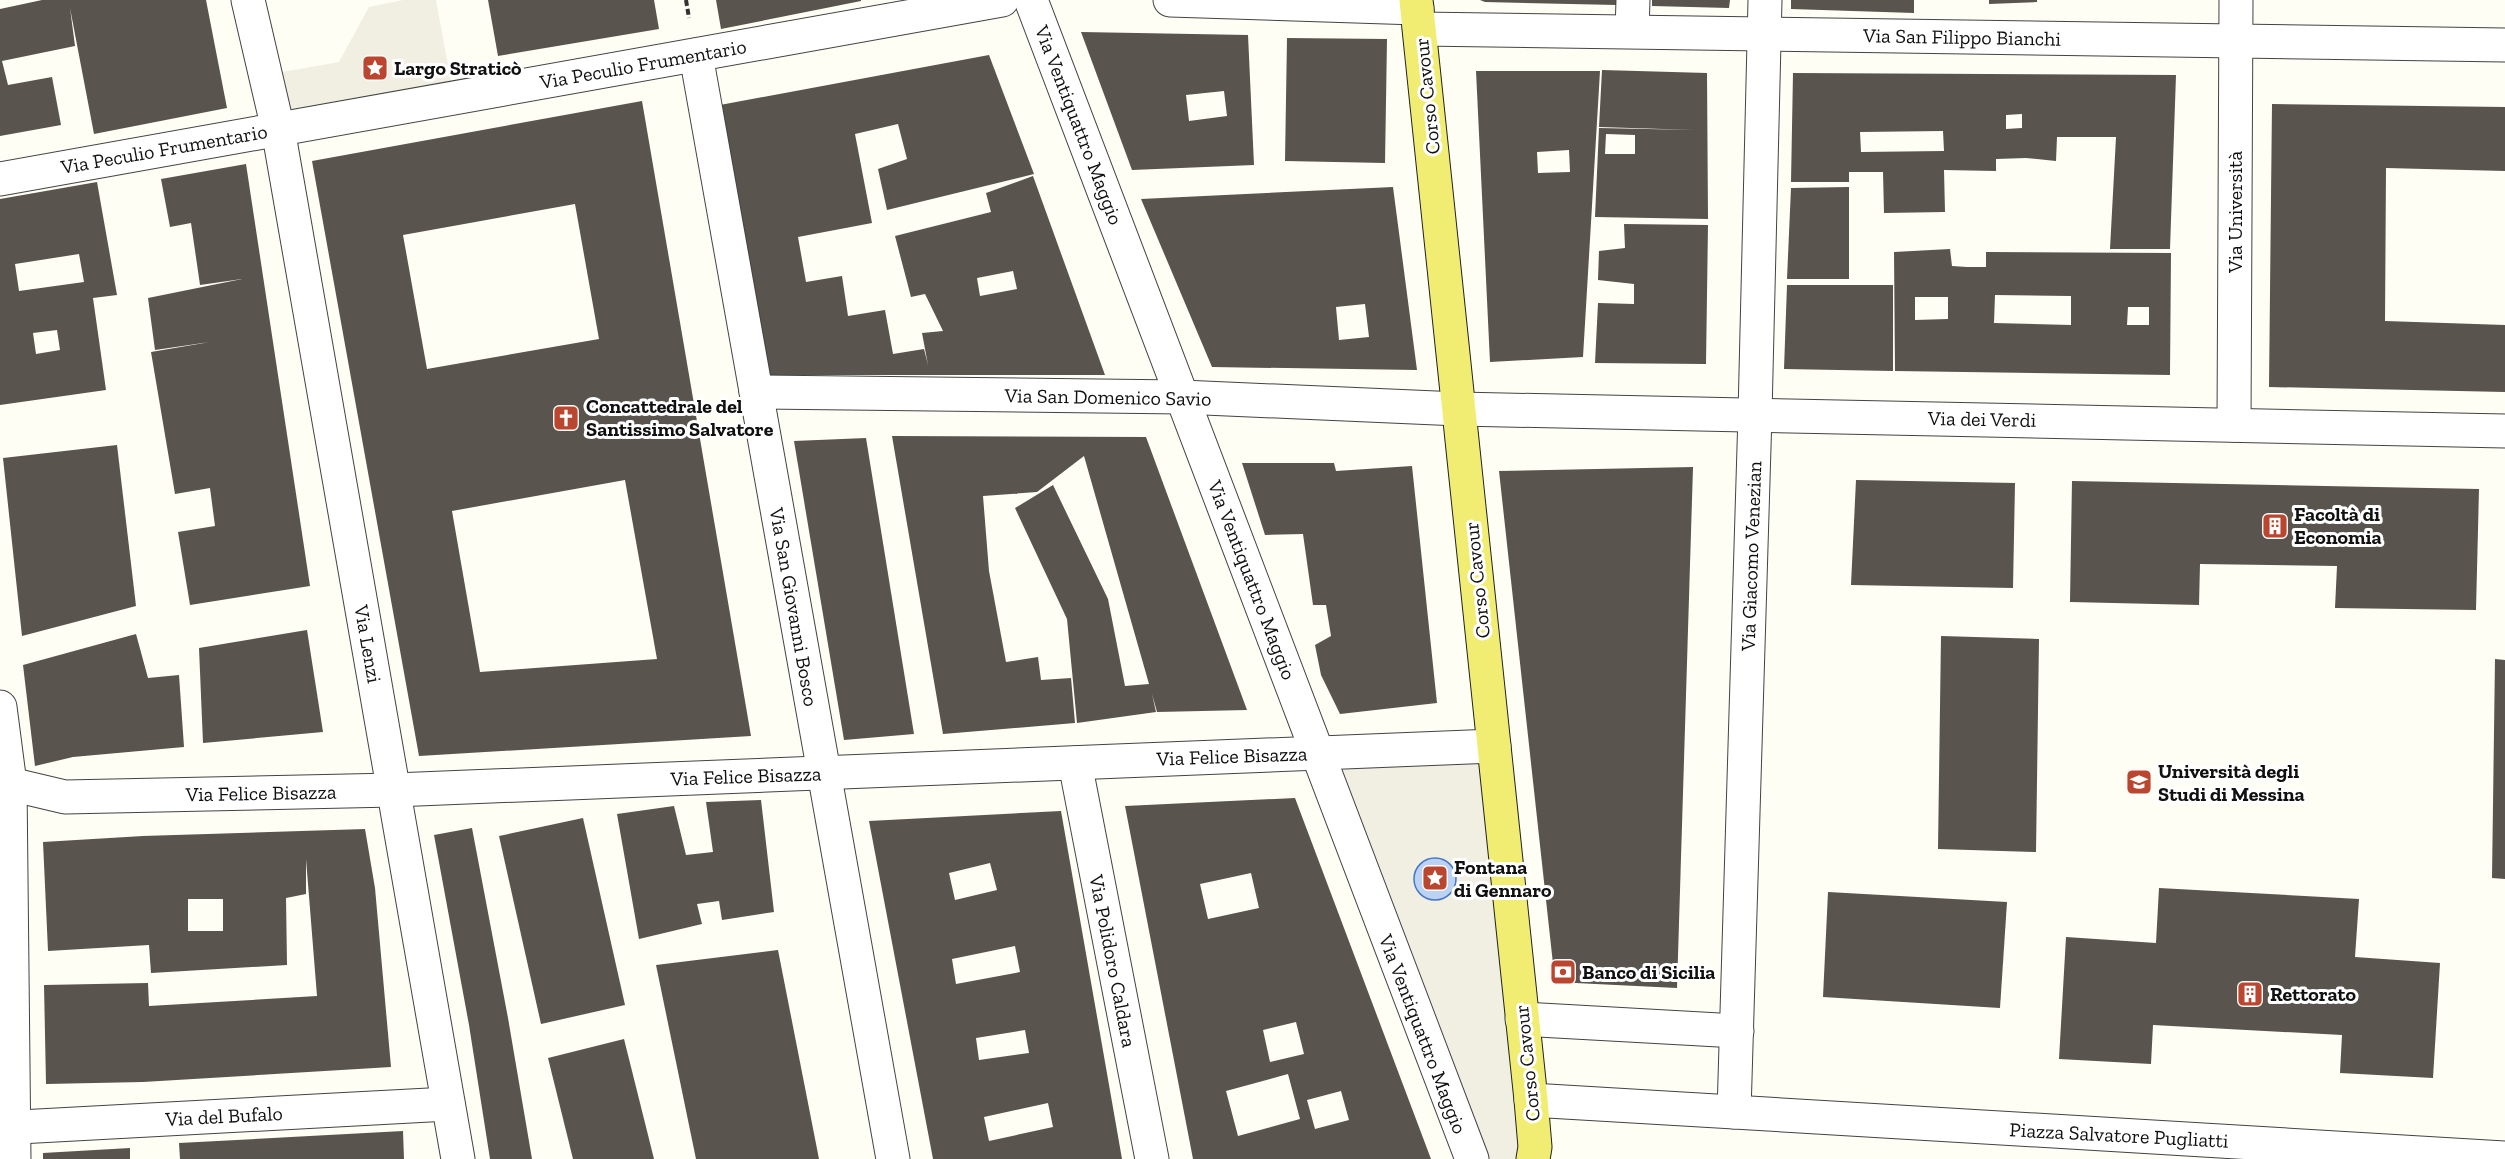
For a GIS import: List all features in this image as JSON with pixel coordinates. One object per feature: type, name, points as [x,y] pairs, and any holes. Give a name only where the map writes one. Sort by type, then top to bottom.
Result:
[{"type":"main road","name":"Corso Cavour","points":[[1418,12],[1531,1100],[1535,1147],[1533,1159]]},
{"type":"street","name":"Via Lenzi","points":[[248,0],[278,129],[458,1159]]},
{"type":"street","name":"Via Peculio Frumentario","points":[[0,179],[1002,0]]},
{"type":"street","name":"Via Ventiquattro Maggio","points":[[1031,0],[1472,1159]]},
{"type":"street","name":"Via San Filippo Bianchi","points":[[1170,0],[1418,12],[1632,16],[1764,34],[2505,45]]},
{"type":"street","name":"Via Giacomo Venezian","points":[[1734,1112],[1766,0]]},
{"type":"street","name":"Via Università","points":[[2234,425],[2236,0]]},
{"type":"street","name":"Via San Giovanni Bosco","points":[[696,55],[893,1159]]},
{"type":"street","name":"Via San Domenico Savio","points":[[756,392],[1182,397],[1459,409]]},
{"type":"street","name":"Via dei Verdi","points":[[1459,409],[2505,431]]},
{"type":"street","points":[[0,707],[5,784],[7,1127],[14,1159]]},
{"type":"street","name":"Via Felice Bisazza","points":[[5,784],[65,797],[394,790],[1494,746]]},
{"type":"street","name":"Via Polidoro Caldara","points":[[1075,762],[1152,1159]]},
{"type":"street","points":[[1522,1019],[1737,1031]]},
{"type":"street","name":"Piazza Salvatore Pugliatti","points":[[1531,1100],[2505,1158]]},
{"type":"street","name":"Via del Bufalo","points":[[7,1127],[448,1104]]},
{"type":"shaded area","name":"Largo Straticò","points":[[403,0],[436,0],[454,98],[278,129],[265,75],[339,62],[369,7]]},
{"type":"shaded area","points":[[1494,746],[1533,1159],[1472,1159],[1318,753]]},
{"type":"water","name":"Fontana di Gennaro","points":[[1435,858],[1450,864],[1456,879],[1450,894],[1435,900],[1420,894],[1414,879],[1420,864]]},
{"type":"building","points":[[42,0],[206,0],[227,108],[94,134],[70,8],[75,46],[2,61],[8,85],[52,77],[61,125],[0,136],[0,9]]},
{"type":"building","points":[[488,0],[654,0],[659,29],[498,56]]},
{"type":"building","points":[[716,0],[861,0],[861,1],[721,29]]},
{"type":"building","points":[[1480,0],[1618,0],[1617,5],[1485,2]]},
{"type":"building","points":[[1652,0],[1730,0],[1729,8],[1652,6]]},
{"type":"building","points":[[1791,0],[1914,0],[1914,13],[1791,9]]},
{"type":"building","points":[[1989,0],[2037,0],[2037,2],[1989,4]]},
{"type":"building","points":[[1081,32],[1248,35],[1254,165],[1132,170]],"holes":[[[1224,91],[1227,116],[1189,121],[1186,95]]]},
{"type":"building","points":[[1287,38],[1387,39],[1385,163],[1285,161]]},
{"type":"building","points":[[989,55],[1034,174],[887,210],[878,169],[907,159],[898,124],[855,134],[872,223],[798,237],[806,282],[842,276],[848,316],[885,310],[893,354],[924,349],[928,365],[922,333],[943,331],[925,294],[911,297],[895,236],[991,212],[986,193],[1033,176],[1105,375],[769,375],[720,105]],"holes":[[[1013,271],[1017,289],[980,296],[977,278]]]},
{"type":"building","points":[[1602,70],[1707,73],[1708,219],[1595,217],[1599,128],[1695,130],[1599,127]],"holes":[[[1606,134],[1635,135],[1635,154],[1605,154]]]},
{"type":"building","points":[[1476,71],[1600,71],[1583,357],[1490,362]],"holes":[[[1569,150],[1570,172],[1538,173],[1537,152]]]},
{"type":"building","points":[[1793,73],[2176,75],[2170,249],[2110,249],[2116,137],[2057,137],[2056,161],[2026,158],[1996,159],[1996,171],[1944,170],[1945,212],[1884,213],[1883,172],[1849,172],[1849,182],[1791,182]],"holes":[[[2022,114],[2022,128],[2006,129],[2006,115]],[[1943,131],[1944,151],[1861,152],[1860,132]]]},
{"type":"building","points":[[642,101],[751,736],[419,756],[312,161]],"holes":[[[575,204],[599,339],[427,369],[403,235]],[[625,480],[657,659],[480,672],[452,511]]]},
{"type":"building","points":[[2272,104],[2505,107],[2505,171],[2386,168],[2385,321],[2505,325],[2505,392],[2269,387]]},
{"type":"building","points":[[246,164],[310,586],[190,605],[178,532],[215,526],[210,488],[175,494],[151,352],[210,342],[155,350],[148,298],[242,279],[200,285],[191,223],[170,227],[161,179]]},
{"type":"building","points":[[97,182],[117,295],[93,298],[106,390],[0,405],[0,199]],"holes":[[[79,254],[84,282],[19,291],[15,264]],[[57,330],[60,350],[36,354],[33,333]]]},
{"type":"building","points":[[1393,187],[1417,370],[1212,367],[1141,199]],"holes":[[[1365,304],[1369,337],[1339,340],[1336,307]]]},
{"type":"building","points":[[1849,187],[1849,279],[1787,279],[1791,188]]},
{"type":"building","points":[[1624,224],[1708,225],[1706,364],[1595,363],[1598,303],[1634,304],[1634,284],[1598,280],[1599,251],[1625,248]]},
{"type":"building","points":[[1950,249],[1952,266],[1967,267],[1986,267],[1986,252],[2171,253],[2170,375],[1895,371],[1894,252]],"holes":[[[1995,295],[2071,296],[2071,325],[1994,323]],[[1915,297],[1948,297],[1948,319],[1915,320]],[[2128,307],[2149,307],[2149,325],[2127,325]]]},
{"type":"building","points":[[1787,285],[1893,285],[1893,371],[1784,369]]},
{"type":"building","points":[[892,436],[1146,437],[1247,710],[1157,712],[1152,694],[1156,712],[1077,723],[1067,619],[1015,508],[1053,485],[1108,599],[1125,686],[1149,684],[1084,456],[1037,492],[983,496],[989,571],[1006,662],[1038,657],[1041,680],[1071,678],[1075,723],[943,734]]},
{"type":"building","points":[[866,438],[914,734],[844,740],[794,441]]},
{"type":"building","points":[[117,445],[136,606],[22,636],[3,458]]},
{"type":"building","points":[[1242,463],[1334,463],[1336,471],[1412,466],[1437,703],[1340,714],[1321,675],[1315,645],[1331,636],[1326,605],[1313,605],[1303,534],[1265,535]]},
{"type":"building","points":[[1693,467],[1677,988],[1555,982],[1499,471]]},
{"type":"building","points":[[1856,480],[2015,483],[2013,588],[1851,585]]},
{"type":"building","name":"Facoltà di Economia","points":[[2072,481],[2479,489],[2476,610],[2335,608],[2337,566],[2200,564],[2199,605],[2070,602]]},
{"type":"building","points":[[307,630],[323,732],[203,743],[199,648]]},
{"type":"building","points":[[136,634],[148,678],[179,675],[184,747],[73,757],[35,766],[23,665]]},
{"type":"building","points":[[1941,636],[2039,639],[2036,852],[1938,849]]},
{"type":"building","points":[[2495,659],[2505,660],[2505,879],[2492,878]]},
{"type":"building","points":[[1295,798],[1431,1159],[1193,1159],[1125,806]],"holes":[[[1251,873],[1259,908],[1208,919],[1200,884]],[[1296,1022],[1304,1054],[1270,1062],[1263,1030]],[[1288,1074],[1300,1119],[1238,1136],[1226,1091]],[[1341,1091],[1349,1120],[1315,1129],[1307,1100]]]},
{"type":"building","points":[[761,800],[774,912],[722,920],[719,901],[697,904],[702,924],[639,939],[617,814],[674,806],[686,855],[713,852],[706,802]]},
{"type":"building","points":[[1061,811],[1122,1159],[933,1159],[869,821]],"holes":[[[990,863],[997,890],[955,900],[949,873]],[[1015,946],[1020,972],[956,984],[952,959]],[[1025,1030],[1029,1053],[979,1060],[976,1038]],[[1048,1103],[1053,1127],[989,1141],[984,1117]]]},
{"type":"building","points":[[583,818],[625,1005],[541,1024],[499,836]]},
{"type":"building","points":[[472,828],[532,1159],[490,1159],[469,1025],[434,835]]},
{"type":"building","points":[[365,829],[375,888],[391,1067],[143,1082],[46,1084],[44,985],[148,983],[149,1006],[317,996],[306,859],[306,894],[286,898],[287,965],[151,973],[149,945],[48,951],[43,842],[143,836]],"holes":[[[188,899],[223,899],[223,931],[188,931]]]},
{"type":"building","name":"Rettorato","points":[[2159,888],[2359,899],[2355,957],[2440,963],[2433,1078],[2340,1073],[2342,1035],[2153,1025],[2151,1064],[2059,1059],[2066,937],[2156,943]]},
{"type":"building","points":[[1828,892],[2007,902],[2000,1008],[1823,997]]},
{"type":"building","points":[[778,950],[819,1159],[696,1159],[656,965]]},
{"type":"building","points":[[624,1039],[654,1159],[573,1159],[548,1058]]},
{"type":"building","points":[[403,1131],[404,1159],[180,1159],[179,1143]]},
{"type":"building","points":[[130,1148],[130,1159],[43,1159],[43,1153]]},
{"type":"place","name":"Largo Straticò","points":[[375,68]]},
{"type":"place","name":"Concattedrale del Santissimo Salvatore","points":[[566,418]]},
{"type":"place","name":"Facoltà di Economia","points":[[2275,526]]},
{"type":"place","name":"Università degli Studi di Messina","points":[[2139,782]]},
{"type":"place","name":"Fontana di Gennaro","points":[[1435,878]]},
{"type":"place","name":"Banco di Sicilia","points":[[1563,972]]},
{"type":"place","name":"Rettorato","points":[[2250,994]]}]
